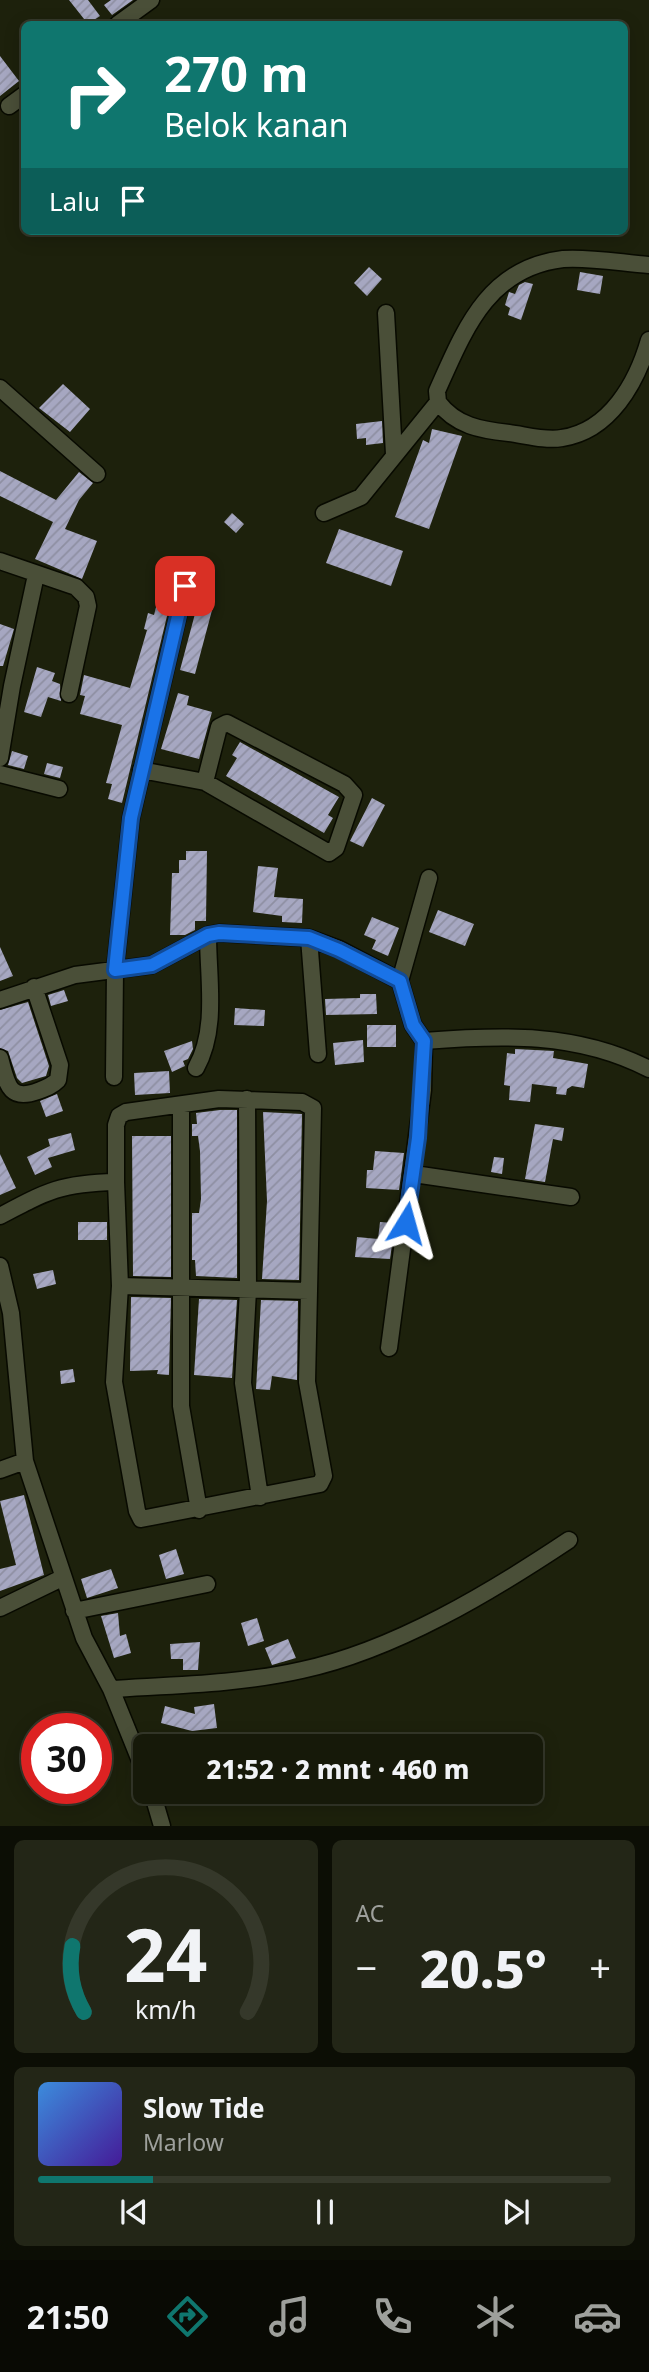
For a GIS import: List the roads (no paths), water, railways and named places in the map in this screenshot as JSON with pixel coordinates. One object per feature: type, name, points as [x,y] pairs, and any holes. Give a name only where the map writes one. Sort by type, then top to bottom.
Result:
[{"type":"street","points":[[122,21],[146,2]]},
{"type":"street","points":[[9,106],[21,97]]},
{"type":"street","points":[[324,513],[361,497],[438,402],[438,391],[469,320],[480,305],[516,276],[544,264],[565,259],[649,265]]},
{"type":"street","points":[[386,313],[394,454]]},
{"type":"street","points":[[438,402],[454,419],[485,430],[561,439],[599,421],[617,405],[632,385],[649,340]]},
{"type":"street","points":[[0,388],[97,474]]},
{"type":"street","points":[[0,561],[76,587],[86,597],[88,606],[69,694]]},
{"type":"street","points":[[0,758],[12,686],[36,575]]},
{"type":"street","points":[[114,1077],[115,970],[131,818],[185,586]]},
{"type":"street","points":[[141,770],[205,782],[330,853],[336,848],[354,795],[344,784],[227,723],[219,727],[205,782]]},
{"type":"street","points":[[0,774],[59,789]]},
{"type":"street","points":[[389,1348],[423,1090],[424,1041],[413,1025],[400,981],[429,878]]},
{"type":"street","points":[[0,1000],[75,975],[152,965],[208,935],[219,933],[309,938],[400,981]]},
{"type":"street","points":[[196,1068],[205,1052],[209,1029],[208,935]]},
{"type":"street","points":[[309,938],[318,1054]]},
{"type":"street","points":[[0,1058],[7,1082],[18,1095],[26,1095],[58,1080],[60,1065],[34,987]]},
{"type":"street","points":[[424,1041],[510,1035],[538,1037],[601,1050],[649,1069]]},
{"type":"street","points":[[219,1099],[247,1099],[302,1102],[313,1108],[307,1382],[323,1481],[146,1521],[139,1517],[114,1382],[120,1286],[116,1125],[119,1116],[126,1112],[219,1099]]},
{"type":"street","points":[[247,1099],[248,1290],[243,1383],[260,1497]]},
{"type":"street","points":[[181,1105],[181,1405],[199,1510]]},
{"type":"street","points":[[414,1174],[571,1196]]},
{"type":"street","points":[[0,1216],[56,1188],[74,1183],[116,1182]]},
{"type":"street","points":[[0,1266],[11,1313],[25,1461],[84,1638],[111,1689],[133,1743]]},
{"type":"street","points":[[120,1286],[309,1291]]},
{"type":"street","points":[[0,1470],[25,1461]]},
{"type":"street","points":[[111,1689],[231,1681],[302,1670],[343,1659],[416,1628],[476,1597],[569,1540]]},
{"type":"street","points":[[0,1608],[62,1578]]},
{"type":"street","points":[[74,1611],[207,1584]]},
{"type":"street","points":[[156,1804],[162,1826]]}]
